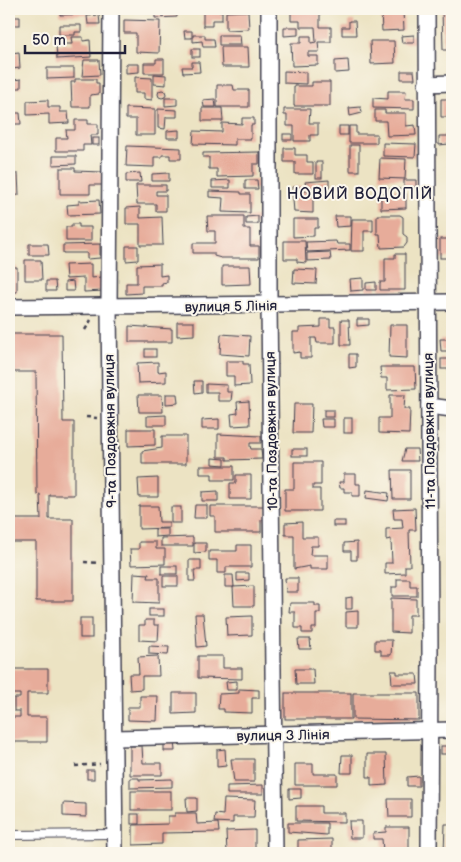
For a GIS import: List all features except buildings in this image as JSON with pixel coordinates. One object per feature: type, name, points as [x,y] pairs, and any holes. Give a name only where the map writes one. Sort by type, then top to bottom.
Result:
[{"type":"street","name":"9-та Поздовжня вулиця","points":[[111,9],[109,308],[115,853]]},
{"type":"street","name":"10-та Поздовжня вулиця","points":[[269,9],[269,305],[275,853]]},
{"type":"street","name":"11-та Поздовжня вулиця","points":[[426,9],[429,406],[428,853]]},
{"type":"street","points":[[426,84],[452,83]]},
{"type":"street","name":"вулиця 5 Лінія","points":[[9,307],[109,308],[452,302]]},
{"type":"street","points":[[429,406],[452,409]]},
{"type":"street","name":"вулиця 3 Лінія","points":[[115,738],[275,736],[452,730]]},
{"type":"lane","points":[[9,834],[115,834]]},
{"type":"path","points":[[85,330],[93,317]]},
{"type":"path","points":[[86,417],[103,418]]},
{"type":"path","points":[[84,562],[105,563]]},
{"type":"path","points":[[74,766],[101,764]]},
{"type":"district","name":"НОВИЙ ВОДОПІЙ","points":[[360,193]]}]
